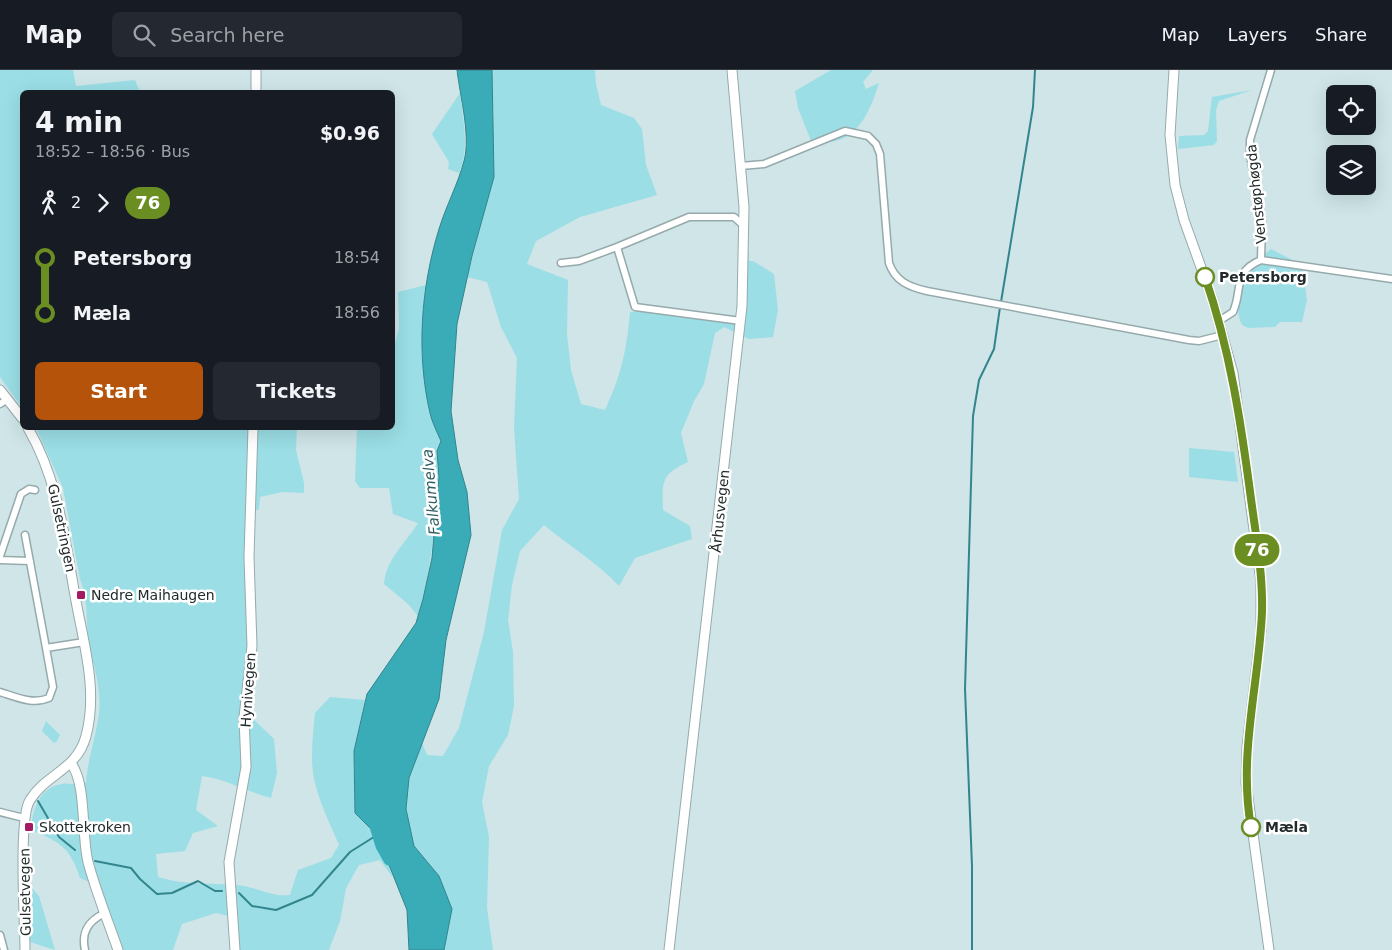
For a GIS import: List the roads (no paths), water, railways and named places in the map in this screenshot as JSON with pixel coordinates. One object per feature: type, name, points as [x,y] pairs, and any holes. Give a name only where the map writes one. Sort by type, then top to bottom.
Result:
[{"type":"street","points":[[256,70],[256,90]]},
{"type":"street","name":"Århusvegen","points":[[669,950],[740,322],[744,207],[732,70]]},
{"type":"street","points":[[1174,70],[1170,135],[1175,185],[1184,220],[1223,335],[1238,406],[1261,582],[1261,630],[1247,747],[1246,783],[1269,950]]},
{"type":"street","name":"Venstøphøgda","points":[[1261,260],[1263,233],[1260,205],[1249,147],[1252,130],[1271,70]]},
{"type":"street","points":[[741,166],[764,164],[845,131],[868,136],[876,144],[880,154],[889,262],[896,276],[902,282],[916,288],[1189,340],[1199,341],[1223,335]]},
{"type":"street","points":[[734,217],[744,207]]},
{"type":"street","points":[[561,263],[579,261],[689,217],[734,217],[744,226]]},
{"type":"street","points":[[616,247],[635,306],[740,322]]},
{"type":"street","points":[[1219,321],[1233,312],[1240,280],[1244,272],[1253,263],[1261,260],[1392,279]]},
{"type":"street","points":[[0,390],[20,415]]},
{"type":"street","points":[[0,404],[8,399]]},
{"type":"street","name":"Gulsetringen","points":[[29,430],[47,465],[54,487],[91,687],[91,713],[85,740],[71,763]]},
{"type":"street","name":"Hynivegen","points":[[235,950],[229,871],[230,849],[246,767],[244,717],[252,646],[249,557],[253,430]]},
{"type":"street","points":[[0,556],[21,494],[29,489],[35,490]]},
{"type":"street","points":[[0,692],[36,701],[49,698],[53,687],[25,535]]},
{"type":"street","points":[[0,560],[30,561]]},
{"type":"street","points":[[46,648],[84,642]]},
{"type":"street","points":[[71,763],[80,783],[82,828],[88,861],[118,950]]},
{"type":"street","name":"Gulsetvegen","points":[[25,950],[24,818],[26,808],[33,795],[71,763]]},
{"type":"street","points":[[0,812],[24,818]]},
{"type":"street","points":[[85,950],[83,938],[86,928],[93,920],[105,913]]},
{"type":"street","points":[[0,935],[4,950]]},
{"type":"waterway","points":[[1001,302],[1033,107],[1035,70]]},
{"type":"waterway","points":[[972,950],[972,866],[965,689],[973,416],[979,380],[994,349],[1000,307]]},
{"type":"waterway","points":[[38,801],[59,837],[75,850]]},
{"type":"waterway","name":"Falkumelva","points":[[373,820],[381,846],[389,860]]},
{"type":"waterway","points":[[239,893],[252,906],[276,910],[312,895],[350,852],[377,835]]},
{"type":"waterway","points":[[95,861],[131,868],[157,894],[172,893],[198,881],[215,891],[222,891]]},
{"type":"place","name":"Petersborg","points":[[1205,277]]},
{"type":"place","name":"Nedre Maihaugen","points":[[81,595]]},
{"type":"place","name":"Skottekroken","points":[[29,827]]},
{"type":"place","name":"Mæla","points":[[1251,827]]}]
